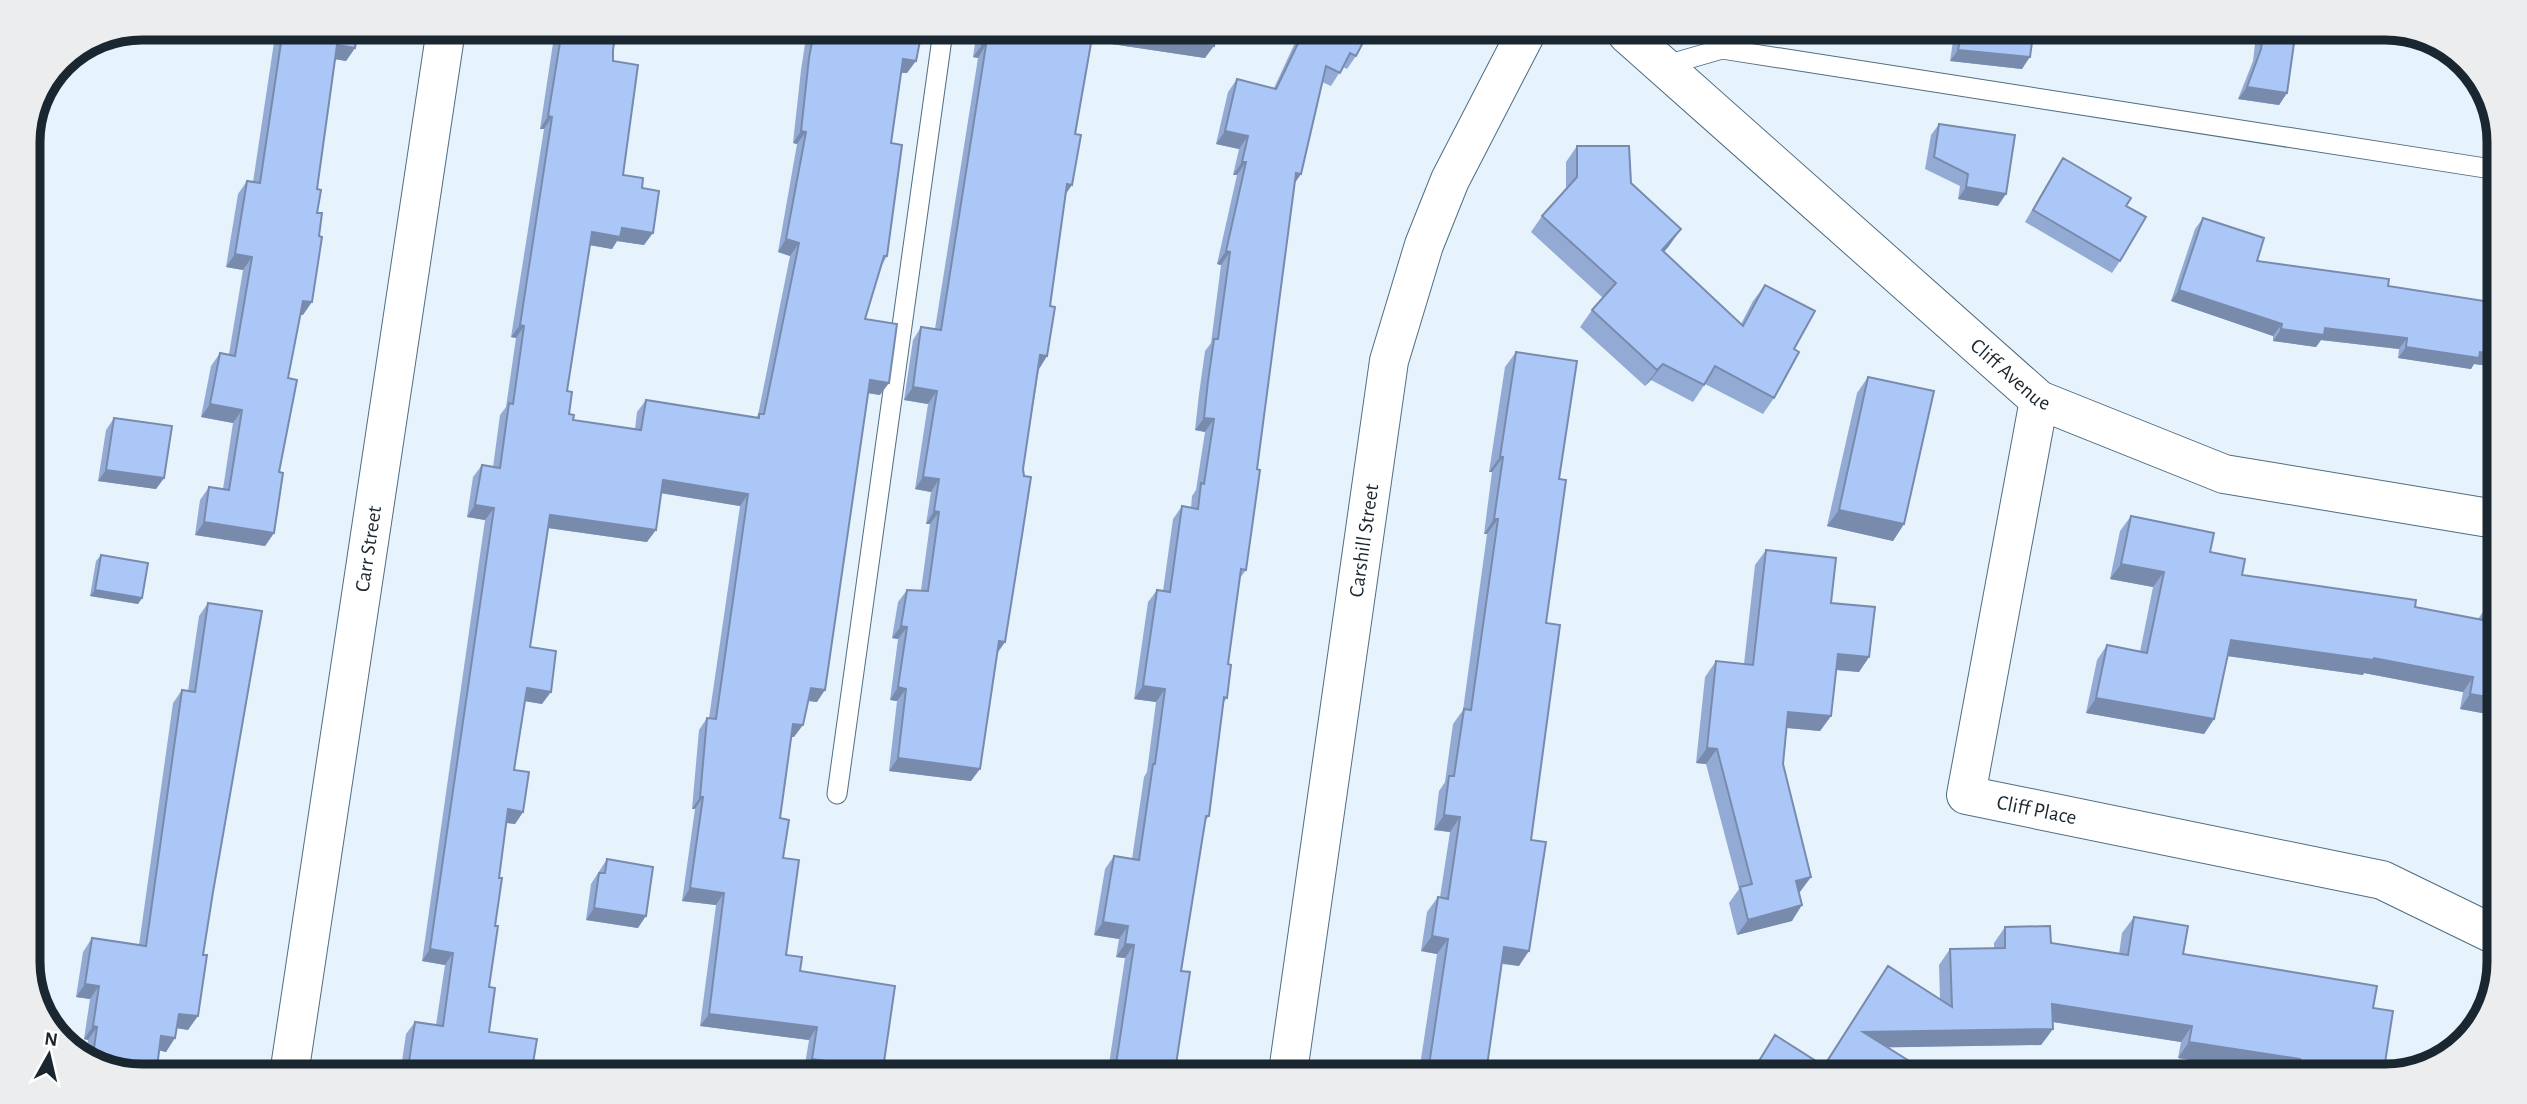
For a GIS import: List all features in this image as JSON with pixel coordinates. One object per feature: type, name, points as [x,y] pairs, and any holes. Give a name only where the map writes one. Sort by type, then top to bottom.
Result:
[{"type":"street","name":"Carr Street","points":[[291,1064],[444,40]]},
{"type":"street","name":"Carshill Street","points":[[1289,1064],[1389,361],[1424,245],[1450,180],[1522,40]]},
{"type":"street","name":"Cliff Avenue","points":[[1634,40],[2039,400],[2224,474],[2487,518]]},
{"type":"street","name":"Cliff Place","points":[[2039,400],[1966,795],[2382,880],[2487,931]]},
{"type":"lane","points":[[837,794],[942,40]]},
{"type":"lane","points":[[1663,66],[1722,49],[2487,168]]},
{"type":"building","points":[[281,40],[356,40],[355,48],[337,45],[317,189],[321,190],[317,213],[322,213],[319,236],[322,237],[312,302],[303,301],[288,378],[297,380],[279,472],[283,473],[274,533],[204,522],[209,487],[229,490],[242,410],[210,404],[220,353],[235,356],[252,257],[235,254],[247,181],[260,183]]},
{"type":"building","points":[[560,40],[614,40],[613,61],[638,65],[623,175],[643,178],[642,188],[659,191],[653,233],[622,228],[620,237],[592,232],[567,391],[572,392],[569,414],[574,415],[573,420],[641,430],[646,400],[759,418],[759,414],[764,414],[799,243],[786,239],[806,132],[801,131],[812,40],[920,40],[916,61],[903,59],[891,143],[902,145],[887,256],[884,256],[865,319],[897,324],[889,383],[870,380],[825,690],[811,688],[803,725],[793,724],[780,818],[789,820],[783,858],[799,860],[786,955],[802,957],[800,971],[895,986],[884,1064],[848,1064],[812,1059],[817,1027],[709,1014],[724,893],[690,888],[703,797],[700,797],[707,718],[716,719],[748,494],[663,480],[656,530],[550,515],[530,647],[556,651],[551,692],[527,688],[514,770],[529,772],[523,812],[508,809],[499,878],[502,878],[495,926],[498,926],[489,987],[495,988],[489,1032],[537,1039],[533,1064],[409,1064],[415,1022],[443,1026],[453,953],[430,949],[494,508],[475,505],[482,465],[500,468],[509,403],[513,404],[524,326],[520,325],[552,117],[548,116]]},
{"type":"building","points":[[983,40],[1092,40],[1075,134],[1081,135],[1072,185],[1067,184],[1050,306],[1055,307],[1047,356],[1040,355],[1023,469],[1024,476],[1031,477],[1005,642],[999,641],[980,769],[898,758],[906,689],[898,687],[907,627],[901,626],[907,590],[928,591],[939,512],[934,511],[939,479],[923,477],[937,391],[913,387],[921,327],[941,330],[986,45],[982,45]]},
{"type":"building","points":[[1174,40],[1215,40],[1214,46]]},
{"type":"building","points":[[1300,40],[1364,40],[1356,56],[1350,53],[1340,73],[1326,66],[1301,174],[1296,173],[1246,570],[1241,569],[1228,664],[1231,665],[1227,698],[1224,697],[1209,816],[1206,816],[1181,971],[1190,972],[1176,1064],[1116,1064],[1134,945],[1125,944],[1128,926],[1103,922],[1114,856],[1139,860],[1155,764],[1165,689],[1143,686],[1157,590],[1170,592],[1182,506],[1198,509],[1201,483],[1204,484],[1214,419],[1204,418],[1208,381],[1214,339],[1218,339],[1230,252],[1226,251],[1246,162],[1242,162],[1248,136],[1225,131],[1237,79],[1276,89]]},
{"type":"building","points":[[1960,40],[2032,40],[2030,57],[1958,50]]},
{"type":"building","points":[[2262,40],[2294,40],[2287,93],[2247,87]]},
{"type":"building","points":[[1939,124],[2015,135],[2006,194],[1966,187],[1968,174],[1934,157]]},
{"type":"building","points":[[1577,146],[1629,146],[1631,183],[1681,229],[1662,250],[1743,326],[1765,285],[1815,311],[1794,349],[1799,352],[1774,398],[1715,366],[1704,385],[1663,364],[1657,370],[1592,310],[1616,283],[1542,216],[1577,177]]},
{"type":"building","points":[[2063,158],[2131,198],[2126,206],[2146,217],[2120,261],[2033,210]]},
{"type":"building","points":[[2203,218],[2264,238],[2257,261],[2389,279],[2388,286],[2487,301],[2487,353],[2480,352],[2479,358],[2406,347],[2407,338],[2325,328],[2324,335],[2281,329],[2282,324],[2179,290]]},
{"type":"building","points":[[1516,352],[1577,361],[1559,479],[1566,480],[1546,623],[1560,625],[1531,840],[1546,842],[1529,951],[1504,947],[1487,1064],[1429,1064],[1448,939],[1432,936],[1438,897],[1448,899],[1460,817],[1444,815],[1449,776],[1454,776],[1464,709],[1471,710],[1498,519],[1494,519],[1503,457],[1500,457]]},
{"type":"building","points":[[1868,377],[1934,391],[1904,524],[1839,510]]},
{"type":"building","points":[[114,418],[172,426],[164,478],[106,470]]},
{"type":"building","points":[[2131,516],[2214,533],[2210,552],[2245,559],[2242,575],[2416,600],[2415,607],[2483,620],[2487,609],[2487,697],[2470,694],[2473,677],[2374,658],[2373,660],[2231,640],[2214,719],[2096,698],[2107,645],[2147,653],[2164,572],[2121,564]]},
{"type":"building","points":[[1766,550],[1836,558],[1831,603],[1875,607],[1869,657],[1838,654],[1831,716],[1788,712],[1783,764],[1811,877],[1796,881],[1802,905],[1748,920],[1740,887],[1752,884],[1717,749],[1707,748],[1716,661],[1753,665]]},
{"type":"building","points":[[101,555],[148,563],[142,598],[95,590]]},
{"type":"building","points":[[208,603],[262,611],[203,955],[207,955],[198,1016],[179,1014],[175,1038],[161,1036],[157,1064],[123,1062],[94,1051],[97,1027],[93,1026],[99,986],[85,984],[92,938],[146,946],[182,690],[195,692]]},
{"type":"building","points":[[607,859],[653,867],[646,916],[594,908],[599,873],[605,873]]},
{"type":"building","points":[[2134,917],[2188,926],[2183,954],[2377,986],[2373,1008],[2393,1011],[2385,1064],[2299,1064],[2300,1059],[2189,1042],[2192,1026],[2052,1004],[2053,1029],[1863,1032],[1914,1064],[1825,1064],[1888,966],[1952,1007],[1950,949],[2005,948],[2005,927],[2050,926],[2051,943],[2128,955]]},
{"type":"building","points":[[1775,1035],[1821,1064],[1757,1064]]}]
